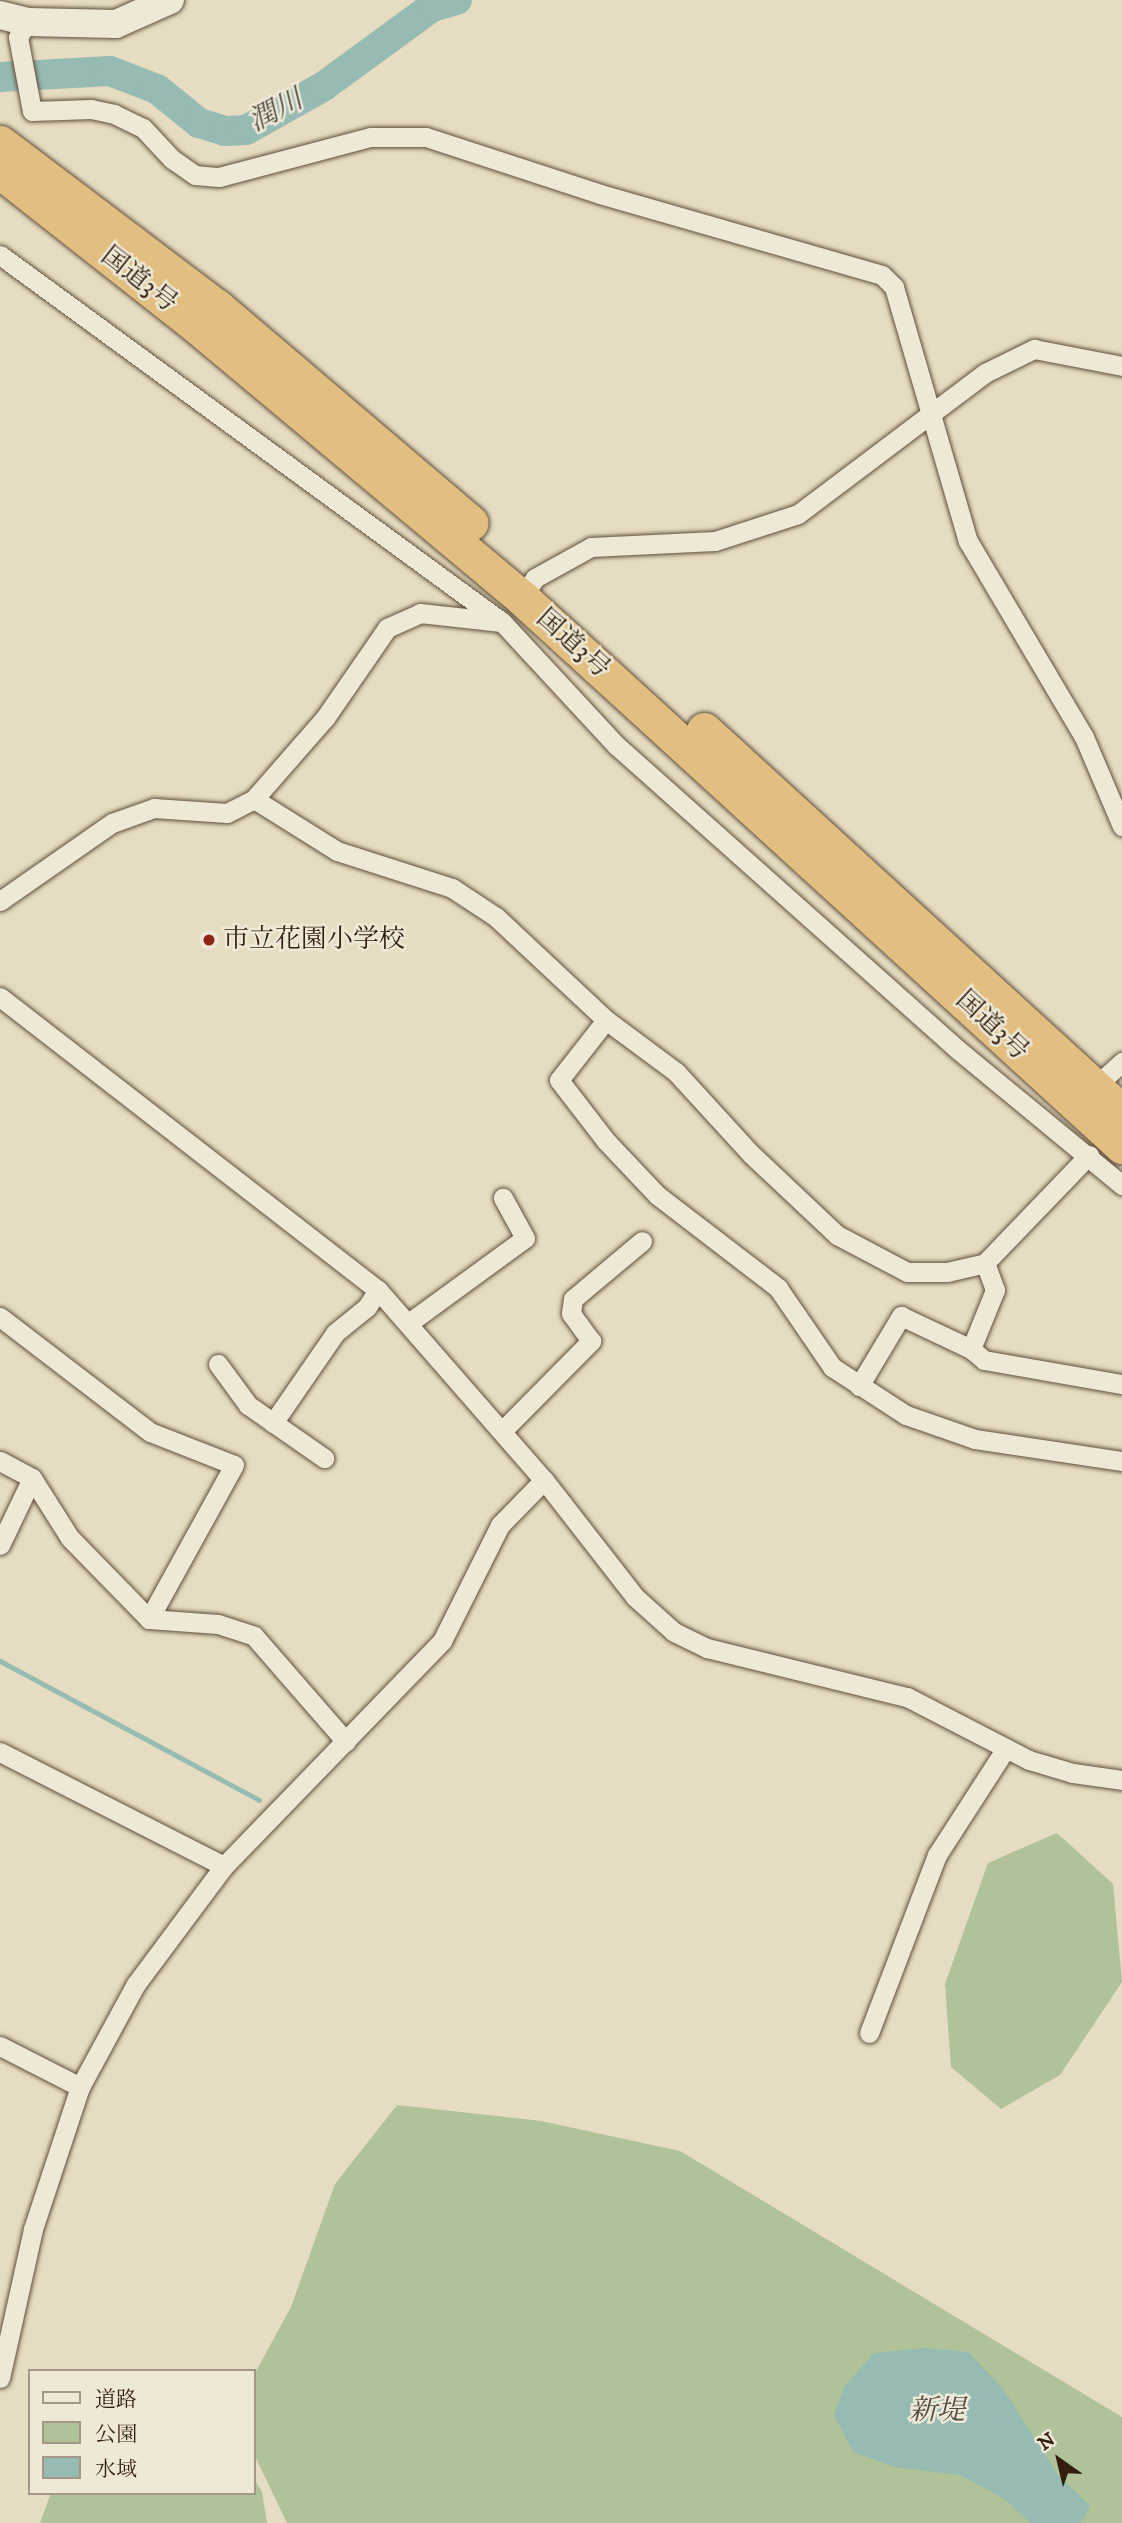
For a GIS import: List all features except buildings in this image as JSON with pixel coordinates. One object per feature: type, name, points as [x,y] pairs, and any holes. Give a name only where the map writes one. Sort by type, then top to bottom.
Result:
[{"type":"highway","name":"国道3号","points":[[0,143],[217,307],[520,599],[1078,1107],[1106,1150]]},
{"type":"highway","name":"国道3号","points":[[0,170],[198,327],[520,599]]},
{"type":"highway","name":"国道3号","points":[[1078,1107],[1122,1112]]},
{"type":"street","points":[[0,15],[23,29],[116,24],[170,0]]},
{"type":"street","points":[[23,29],[32,111],[91,109],[114,114],[143,128],[172,159],[195,175],[219,177],[370,137],[426,137],[600,194],[882,275],[894,287],[934,413],[968,541],[1084,737],[1122,826]]},
{"type":"street","points":[[0,255],[520,599],[617,746],[957,1049],[1078,1107],[1122,1062]]},
{"type":"street","points":[[0,901],[112,823],[154,808],[227,813],[254,799],[325,718],[387,628],[420,613],[520,599],[591,547],[715,541],[797,514],[985,373],[1034,349],[1122,366]]},
{"type":"street","points":[[254,799],[337,851],[452,888],[496,917],[606,1020],[676,1072],[751,1154],[837,1235],[907,1272],[947,1272],[985,1263],[1106,1150],[1122,1185]]},
{"type":"street","points":[[3,1004],[378,1290],[410,1322],[544,1480],[635,1597],[674,1632],[707,1648],[907,1697],[970,1727],[1004,1751],[1073,1773],[1122,1780]]},
{"type":"street","points":[[606,1020],[559,1080],[606,1141],[657,1195],[778,1288],[832,1367],[906,1415],[975,1439],[1122,1461]]},
{"type":"street","points":[[410,1322],[525,1238],[503,1198]]},
{"type":"street","points":[[502,1431],[591,1341],[571,1313],[573,1299],[642,1241]]},
{"type":"street","points":[[971,1349],[995,1290],[985,1263]]},
{"type":"street","points":[[273,1423],[335,1333],[367,1307],[378,1290]]},
{"type":"street","points":[[0,1317],[150,1432],[234,1465],[149,1619]]},
{"type":"street","points":[[859,1386],[901,1317],[971,1349],[984,1360],[1122,1384]]},
{"type":"street","points":[[218,1364],[248,1405],[324,1458]]},
{"type":"street","points":[[0,1461],[32,1478],[70,1538],[149,1619],[218,1624],[254,1636],[346,1742]]},
{"type":"street","points":[[0,1545],[32,1478]]},
{"type":"street","points":[[0,2378],[33,2229],[80,2087],[136,1984],[224,1866],[442,1641],[500,1525],[544,1480]]},
{"type":"street","points":[[869,2033],[937,1855],[1004,1751]]},
{"type":"street","points":[[0,1752],[224,1866]]},
{"type":"street","points":[[0,2046],[80,2087]]},
{"type":"green space","points":[[1057,1833],[1113,1884],[1122,1982],[1060,2075],[1001,2109],[951,2067],[945,1984],[988,1863]]},
{"type":"green space","points":[[397,2105],[541,2121],[680,2151],[1122,2417],[1122,2523],[287,2523],[256,2458],[256,2371],[291,2307],[335,2184]]},
{"type":"green space","points":[[256,2482],[262,2492],[267,2523],[40,2523],[50,2495],[256,2495]]},
{"type":"water","name":"新堤","points":[[924,2348],[968,2352],[1004,2390],[1058,2475],[1090,2506],[1081,2523],[1030,2523],[1005,2499],[960,2475],[894,2467],[853,2452],[834,2415],[844,2387],[874,2353]]},
{"type":"waterway","name":"潤川","points":[[0,77],[110,71],[157,89],[199,123],[225,131],[246,130],[324,86],[432,7],[457,0]]},
{"type":"waterway","points":[[0,1661],[259,1800]]},
{"type":"place","name":"市立花園小学校","points":[[209,940]]}]
